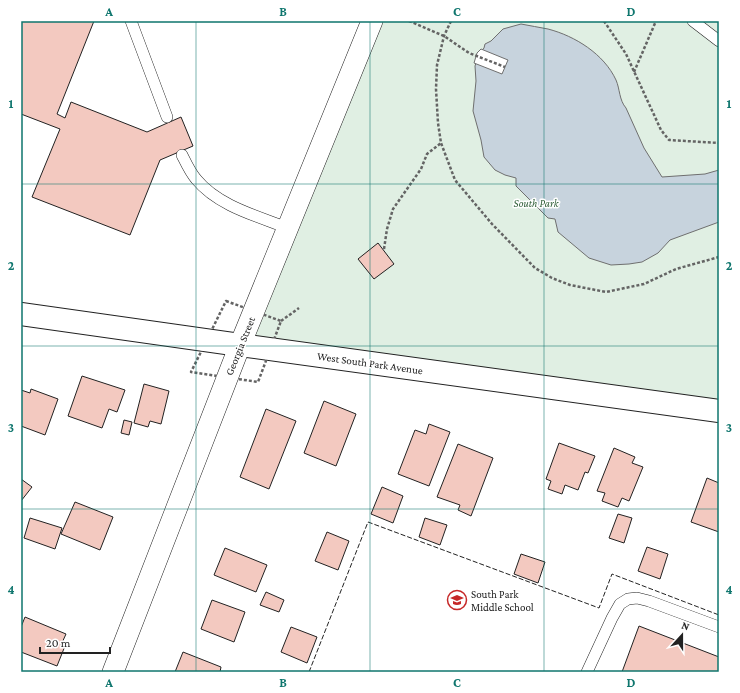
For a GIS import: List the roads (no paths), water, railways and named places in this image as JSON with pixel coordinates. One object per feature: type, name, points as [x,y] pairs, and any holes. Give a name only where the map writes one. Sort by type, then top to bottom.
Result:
[{"type":"main road","name":"West South Park Avenue","points":[[21,314],[240,346],[719,411]]},
{"type":"street","name":"Georgia Street","points":[[113,672],[240,346],[372,21]]},
{"type":"lane","points":[[131,21],[167,117]]},
{"type":"lane","points":[[693,21],[719,41]]},
{"type":"lane","points":[[182,155],[196,179],[213,195],[241,209],[288,228]]},
{"type":"lane","points":[[587,672],[612,618],[620,604],[628,600],[637,598],[649,601],[719,627]]},
{"type":"place","name":"South Park Middle School","points":[[457,600]]},
{"type":"park label","name":"South Park","points":[[536,203]]}]
